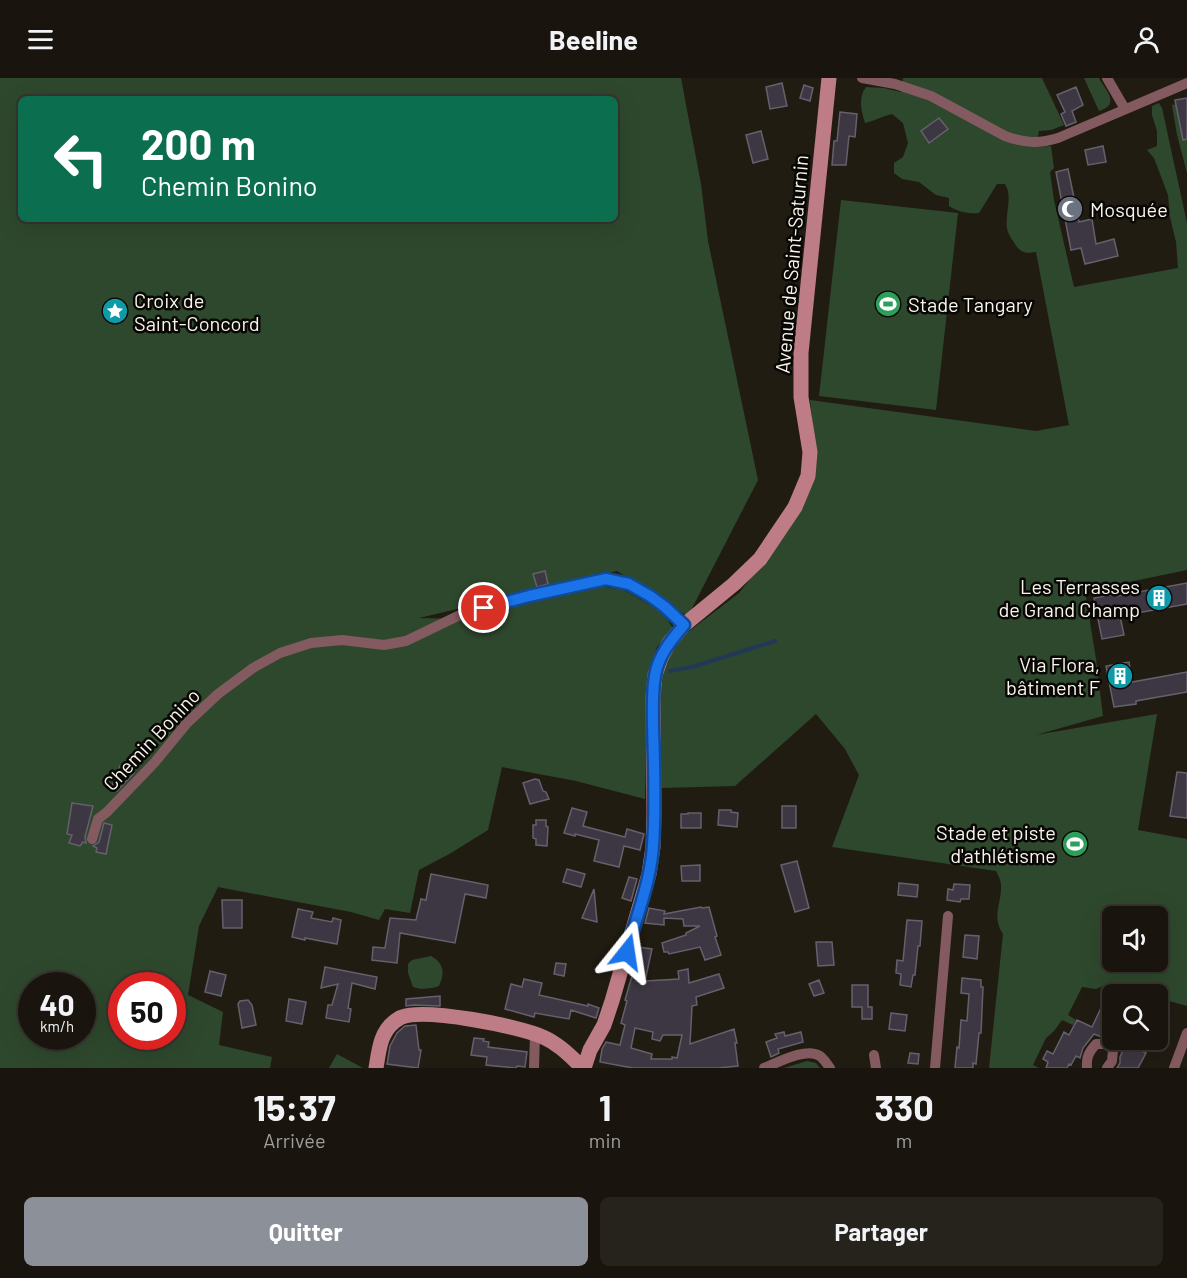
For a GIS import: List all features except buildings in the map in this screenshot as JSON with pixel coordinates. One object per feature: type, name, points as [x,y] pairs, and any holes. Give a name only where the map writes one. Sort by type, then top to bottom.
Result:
[{"type":"main road","name":"Avenue de Saint-Saturnin","points":[[584,1068],[590,1050],[607,1018],[649,874],[654,813],[653,697],[655,675],[661,658],[669,643],[684,625],[734,584],[760,559],[795,507],[808,476],[810,452],[801,397],[801,353],[829,78]]},
{"type":"main road","points":[[376,1068],[385,1032],[392,1023],[402,1017],[414,1015],[461,1017],[535,1034],[559,1046],[584,1068]]},
{"type":"street","points":[[862,78],[894,84],[931,96],[1005,136],[1031,143],[1058,138],[1187,83]]},
{"type":"street","points":[[1107,78],[1125,110]]},
{"type":"street","name":"Chemin Bonino","points":[[92,839],[98,819],[155,762],[187,723],[218,694],[253,668],[280,653],[310,643],[342,640],[384,645],[406,641],[462,614],[606,579],[629,584],[650,596],[684,625]]},
{"type":"street","points":[[934,1068],[948,916]]},
{"type":"street","points":[[1174,1068],[1187,1033]]},
{"type":"street","points":[[534,1068],[535,1034]]},
{"type":"street","points":[[1087,1068],[1088,1052],[1096,1044],[1106,1044],[1113,1050],[1112,1061],[1107,1068]]},
{"type":"street","points":[[764,1068],[801,1053],[812,1053],[821,1057],[830,1068]]},
{"type":"street","points":[[874,1056],[876,1068]]},
{"type":"green space","points":[[0,78],[681,78],[701,184],[708,241],[758,480],[688,616],[617,571],[419,618],[466,619],[594,585],[624,590],[662,612],[673,628],[657,647],[648,673],[645,799],[576,781],[502,767],[488,830],[419,870],[410,913],[385,909],[379,920],[351,912],[218,887],[199,926],[188,995],[223,1012],[219,1045],[272,1057],[270,1068],[0,1068]]},
{"type":"green space","points":[[903,78],[1042,78],[1064,125],[1051,130],[1039,131],[1036,145],[1038,147],[1051,146],[1054,168],[1050,172],[1054,200],[1074,287],[1178,268],[1168,195],[1154,158],[1147,150],[1157,146],[1157,131],[1152,106],[1159,103],[1187,223],[1187,570],[1085,591],[1103,716],[1036,735],[1157,714],[1138,830],[1187,839],[1187,1006],[1168,1001],[1168,984],[1102,984],[1102,986],[1096,989],[1082,987],[1068,1015],[1076,1020],[1073,1025],[1062,1020],[1046,1038],[1033,1065],[1039,1068],[989,1068],[1003,934],[997,916],[1001,885],[996,871],[832,847],[859,775],[845,749],[816,714],[735,786],[661,788],[659,684],[667,660],[683,636],[739,593],[765,560],[794,516],[814,438],[810,400],[1036,431],[1069,425],[1036,252],[1022,251],[1009,234],[1007,226],[1008,189],[1005,184],[997,184],[979,213],[967,213],[949,206],[949,198],[936,195],[919,182],[902,179],[894,173],[894,163],[903,157],[908,143],[903,123],[892,114],[865,123],[861,109],[863,91],[866,87],[901,92]]},
{"type":"green space","points":[[1084,78],[1099,78],[1111,101],[1106,108],[1099,111]]},
{"type":"green space","points":[[1187,102],[1187,173],[1172,105]]},
{"type":"green space","name":"Stade Tangary","points":[[841,200],[958,213],[936,410],[819,396]]},
{"type":"green space","points":[[431,956],[441,965],[442,977],[439,986],[426,989],[413,987],[408,973],[408,964],[412,960]]},
{"type":"green space","points":[[337,1054],[363,1068],[329,1068]]},
{"type":"green space","points":[[807,1061],[816,1063],[820,1068],[784,1068]]},
{"type":"waterway","points":[[670,671],[692,667],[775,641]]},
{"type":"place","name":"Mosquée","points":[[1070,209]]},
{"type":"place","name":"Stade Tangary","points":[[888,304]]},
{"type":"place","name":"Croix de Saint-Concord","points":[[115,311]]},
{"type":"place","name":"Les Terrasses de Grand Champ","points":[[1159,598]]},
{"type":"place","name":"Via Flora, bâtiment F","points":[[1120,676]]},
{"type":"place","name":"Stade et piste d'athlétisme","points":[[1075,844]]},
{"type":"route","points":[[484,608],[606,579],[629,584],[650,596],[684,625],[669,643],[655,675],[653,847],[649,874],[627,952]]}]
